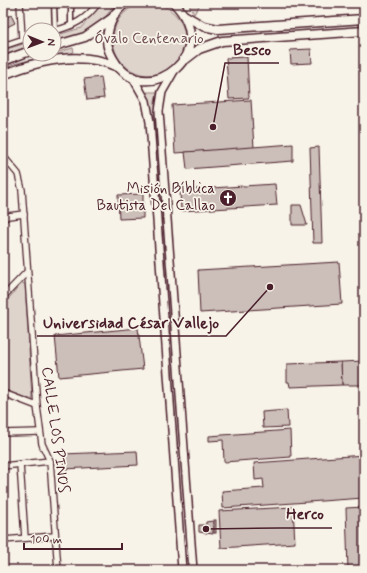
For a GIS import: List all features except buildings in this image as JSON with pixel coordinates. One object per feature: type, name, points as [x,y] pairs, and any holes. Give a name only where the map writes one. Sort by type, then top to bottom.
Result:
[{"type":"main road","points":[[174,3],[183,15],[190,36],[188,50],[182,62]]},
{"type":"main road","points":[[62,44],[85,37],[112,18],[124,4]]},
{"type":"main road","points":[[183,15],[203,26],[218,29],[364,18]]},
{"type":"main road","points":[[112,18],[108,30],[107,42],[109,51],[119,67]]},
{"type":"main road","points":[[193,570],[161,138],[160,101],[166,83],[182,62],[199,49],[222,41],[364,32]]},
{"type":"main road","points":[[3,61],[22,54]]},
{"type":"main road","points":[[3,75],[43,63],[78,58],[96,59],[119,67],[132,76],[150,80],[159,78],[174,71]]},
{"type":"main road","points":[[132,76],[148,105],[182,570]]},
{"type":"main road","points":[[151,139],[161,138]]},
{"type":"main road","points":[[155,193],[165,192]]},
{"type":"main road","points":[[160,261],[170,261]]},
{"type":"street","points":[[3,46],[22,39],[20,3]]},
{"type":"street","points":[[54,22],[54,3],[70,3],[72,27]]},
{"type":"street","points":[[62,29],[72,27],[85,18],[96,5],[88,3]]},
{"type":"street","name":"CALLE LOS PINOS","points":[[3,156],[18,174],[22,190],[37,406],[42,444],[50,461],[58,570]]},
{"type":"street","points":[[3,219],[8,216],[24,214]]},
{"type":"street","points":[[3,297],[27,272]]},
{"type":"street","points":[[3,392],[37,406]]},
{"type":"street","points":[[3,433],[40,432]]},
{"type":"street","points":[[3,466],[50,461]]},
{"type":"street","points":[[20,464],[25,538]]},
{"type":"street","points":[[3,540],[55,536]]},
{"type":"green space","points":[[101,3],[115,3],[107,15],[84,35],[62,41],[62,34],[81,28]]},
{"type":"green space","name":"Óvalo Centenario","points":[[149,3],[163,6],[175,13],[182,25],[185,39],[182,53],[175,65],[163,72],[149,75],[135,72],[123,65],[116,53],[113,39],[116,25],[123,13],[135,6]]},
{"type":"green space","points":[[188,3],[201,3],[194,14]]},
{"type":"green space","points":[[22,44],[22,52],[4,57],[3,50]]},
{"type":"green space","points":[[73,48],[74,52],[62,56],[62,51]]},
{"type":"green space","points":[[22,62],[40,62],[3,73],[3,67]]},
{"type":"green space","points":[[147,92],[157,92],[155,102],[155,132],[153,132]]},
{"type":"green space","points":[[22,283],[25,284],[32,398],[29,399],[3,389],[3,305]]},
{"type":"place","name":"Besco","points":[[213,127]]},
{"type":"place","name":"Misión Bíblica Bautista Del Callao","points":[[228,198]]},
{"type":"place","name":"Universidad César Vallejo","points":[[270,287]]},
{"type":"place","name":"Herco","points":[[206,529]]}]
